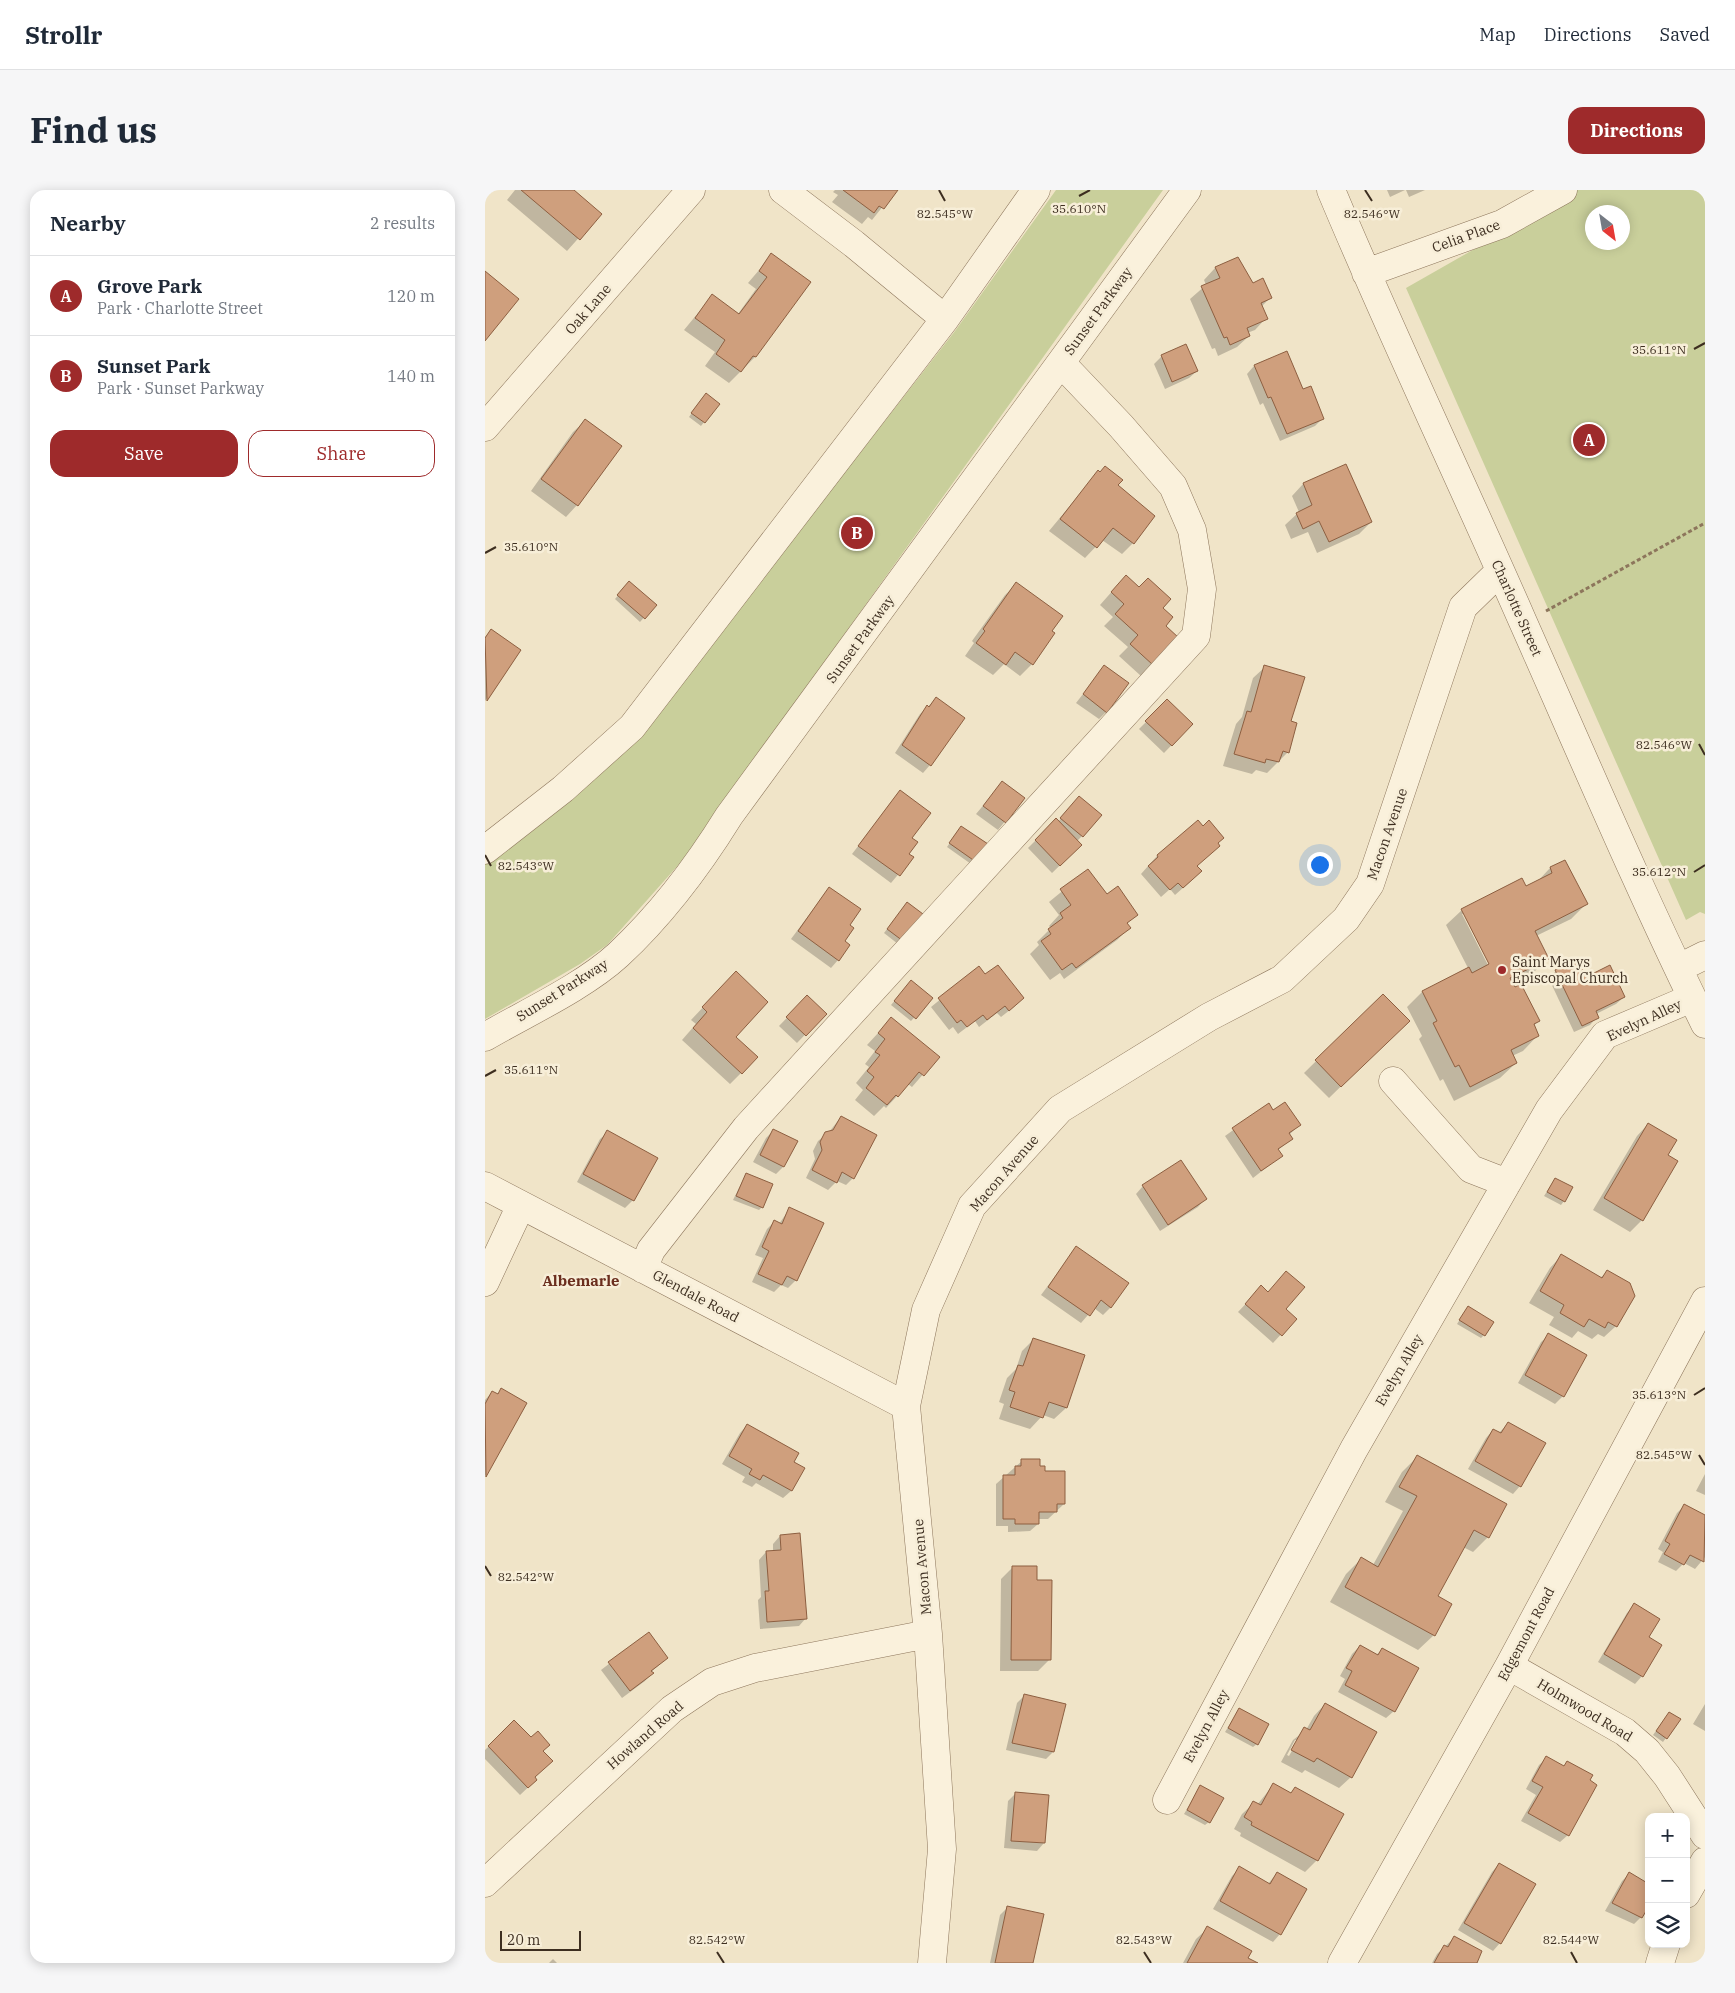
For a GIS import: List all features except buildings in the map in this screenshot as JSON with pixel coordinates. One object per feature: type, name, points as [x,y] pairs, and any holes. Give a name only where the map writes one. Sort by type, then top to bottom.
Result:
[{"type":"street","name":"Oak Lane","points":[[485,427],[691,190]]},
{"type":"street","points":[[783,190],[854,244],[945,319]]},
{"type":"street","points":[[485,850],[563,789],[632,727],[945,319],[1036,190]]},
{"type":"street","name":"Sunset Parkway","points":[[485,1037],[588,977],[610,961],[669,899],[707,852],[729,816],[1187,190]]},
{"type":"street","name":"Charlotte Street","points":[[1331,190],[1604,809],[1705,1024]]},
{"type":"street","name":"Celia Place","points":[[1366,273],[1502,224],[1563,190]]},
{"type":"street","points":[[643,1269],[651,1250],[746,1128],[1196,636],[1202,589],[1192,530],[1173,486],[1121,426],[1061,363]]},
{"type":"street","name":"Macon Avenue","points":[[932,1963],[942,1849],[928,1634],[906,1406],[926,1310],[972,1206],[1060,1109],[1209,1017],[1282,979],[1346,919],[1370,884],[1463,606],[1500,571]]},
{"type":"street","points":[[1679,968],[1705,955]]},
{"type":"street","name":"Evelyn Alley","points":[[1167,1800],[1354,1450],[1549,1110],[1605,1035],[1692,998]]},
{"type":"street","points":[[1393,1081],[1471,1169],[1507,1183]]},
{"type":"street","name":"Glendale Road","points":[[485,1186],[906,1406]]},
{"type":"street","points":[[485,1282],[521,1204]]},
{"type":"street","name":"Edgemont Road","points":[[1342,1963],[1509,1666],[1705,1301]]},
{"type":"street","name":"Howland Road","points":[[485,1883],[672,1709],[711,1682],[755,1668],[928,1634]]},
{"type":"street","name":"Holmwood Road","points":[[1509,1666],[1625,1732],[1647,1751],[1667,1776],[1705,1836]]},
{"type":"street","points":[[1690,1887],[1705,1861]]},
{"type":"street","points":[[1660,1963],[1665,1948]]},
{"type":"path","points":[[1524,624],[1705,522]]},
{"type":"green space","points":[[1056,190],[1163,190],[681,862],[607,945],[580,964],[485,1019],[485,863],[640,735],[955,331]]},
{"type":"green space","points":[[1578,190],[1705,190],[1705,914],[1700,912],[1686,920],[1406,288]]},
{"type":"place","name":"Grove Park","points":[[1589,440]]},
{"type":"place","name":"Sunset Park","points":[[857,533]]},
{"type":"place","name":"Saint Marys Episcopal Church","points":[[1502,970]]},
{"type":"district","name":"Albemarle","points":[[581,1280]]}]
